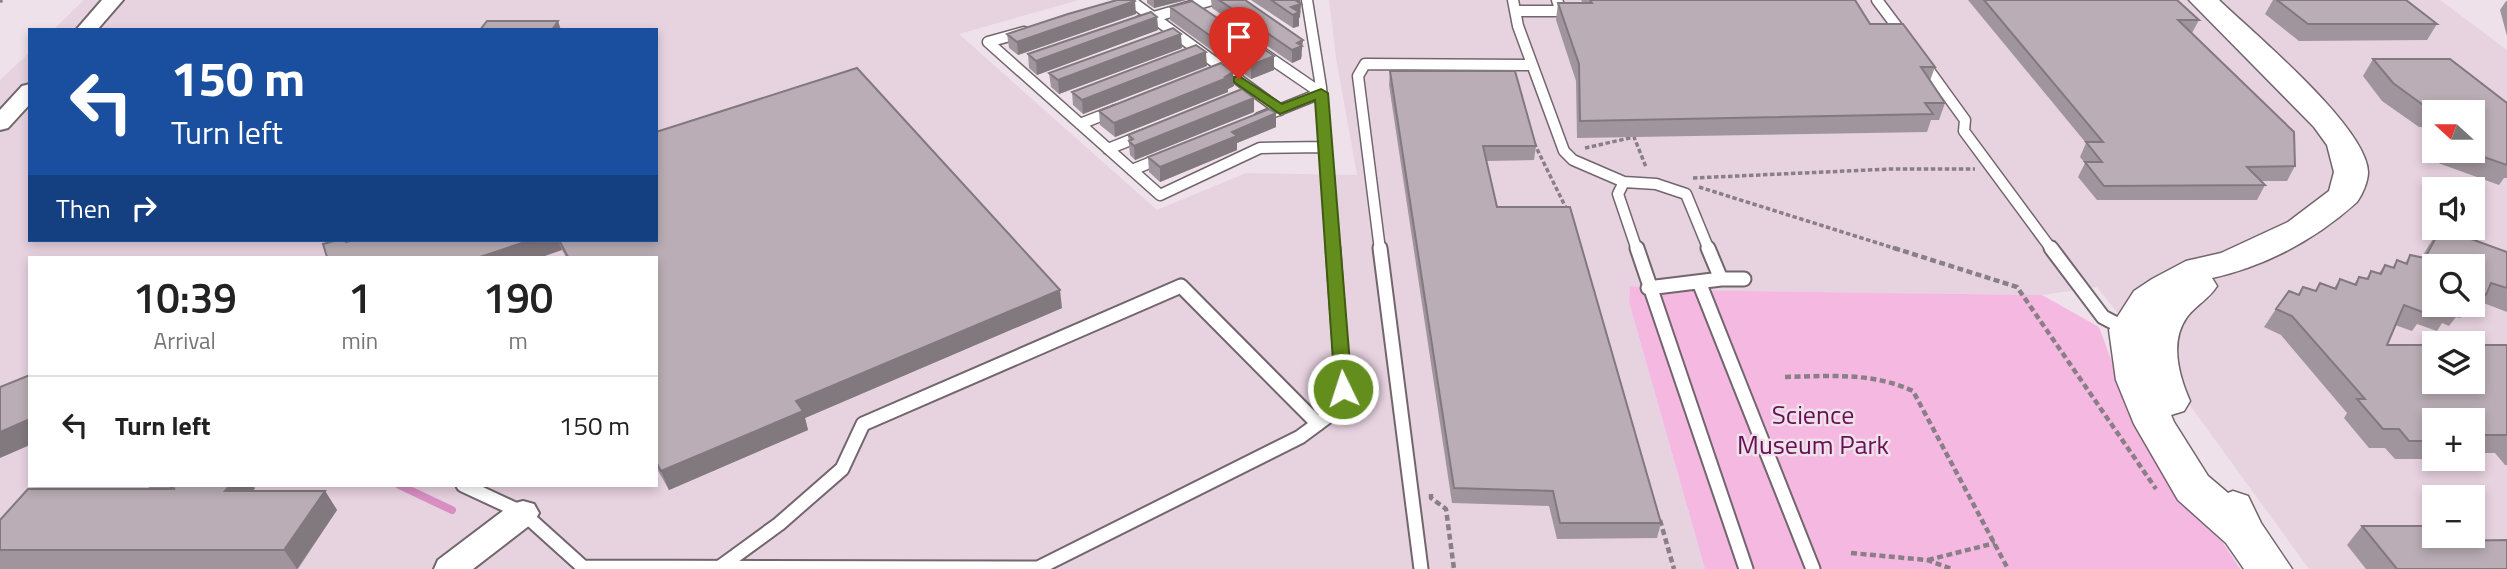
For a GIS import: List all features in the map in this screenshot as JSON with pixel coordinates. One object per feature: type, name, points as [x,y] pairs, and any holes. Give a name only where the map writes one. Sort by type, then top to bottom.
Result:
[{"type":"street","points":[[88,28],[113,0]]},
{"type":"street","points":[[2203,0],[2325,120],[2343,145],[2351,172],[2345,195],[2300,230],[2231,262],[2199,269],[2147,300],[2143,335],[2158,379],[2189,439],[2225,490],[2242,531],[2269,569]]},
{"type":"street","points":[[0,123],[28,93]]},
{"type":"street","points":[[450,569],[523,513]]},
{"type":"lane","points":[[1127,26],[1212,0]]},
{"type":"lane","points":[[467,487],[523,513],[583,567],[1038,568],[1300,437],[1331,414],[1343,389],[1326,147],[1307,0]]},
{"type":"lane","points":[[1557,0],[1561,11],[1514,5],[1518,26],[1564,151],[1573,160],[1624,182],[1665,184],[1686,194],[1721,279]]},
{"type":"lane","points":[[1877,0],[1909,44]]},
{"type":"lane","points":[[1118,5],[1133,1],[1280,110]]},
{"type":"lane","points":[[1193,5],[1204,13]]},
{"type":"lane","points":[[1040,27],[988,42],[1160,195],[1260,148],[1326,147]]},
{"type":"lane","points":[[1162,38],[1174,33]]},
{"type":"lane","points":[[1246,42],[1321,93]]},
{"type":"lane","points":[[1304,45],[1315,53]]},
{"type":"lane","points":[[1185,55],[1198,50]]},
{"type":"lane","points":[[1917,55],[1965,120],[1964,131],[2103,317],[2143,335]]},
{"type":"lane","points":[[1014,65],[1027,61]]},
{"type":"lane","points":[[1421,569],[1358,76],[1365,64],[1532,65]]},
{"type":"lane","points":[[1210,74],[1223,68]]},
{"type":"lane","points":[[1035,84],[1048,79]]},
{"type":"lane","points":[[1241,95],[1254,90]]},
{"type":"lane","points":[[1243,125],[1321,93]]},
{"type":"lane","points":[[1057,103],[1070,98]]},
{"type":"lane","points":[[1080,124],[1132,103]]},
{"type":"lane","points":[[1108,149],[1156,129]]},
{"type":"lane","points":[[1132,170],[1181,150]]},
{"type":"lane","points":[[1624,182],[1618,194],[1746,569]]},
{"type":"lane","points":[[1648,288],[1721,279],[1744,279]]},
{"type":"lane","points":[[1699,282],[1812,569]]},
{"type":"lane","points":[[719,567],[779,524],[842,469],[863,424],[1181,286],[1318,424]]},
{"type":"path","points":[[1581,149],[1634,137],[1647,170],[1642,181]]},
{"type":"path","points":[[1531,138],[1572,219]]},
{"type":"path","points":[[1689,178],[1891,169],[1993,169]]},
{"type":"path","points":[[1691,185],[2017,287],[2162,497]]},
{"type":"path","points":[[1785,377],[1876,378],[1896,381],[1913,391],[2008,569]]},
{"type":"path","points":[[1429,485],[1431,498],[1446,509],[1454,569]]},
{"type":"path","points":[[1659,518],[1674,569]]},
{"type":"path","points":[[1927,560],[1996,543]]},
{"type":"path","points":[[1852,553],[1927,560],[1952,569]]},
{"type":"shaded area","points":[[84,0],[1079,0],[959,34],[1157,210],[1246,173],[1357,175],[1336,58],[1329,0],[2440,0],[2507,50],[2507,569],[2309,569],[2181,393],[2097,287],[2042,295],[1669,290],[1630,286],[1629,302],[1705,569],[0,569],[0,80],[28,54],[28,242],[658,242],[658,28],[55,28]]},
{"type":"green space","name":"Science Museum Park","points":[[1630,286],[1669,290],[2042,295],[2099,327],[2119,381],[2240,569],[1705,569],[1629,302]]},
{"type":"building","points":[[1117,0],[1135,1],[1017,42],[1007,34],[1068,14]]},
{"type":"building","points":[[1219,0],[1245,0],[1303,40],[1297,43],[1302,46],[1292,50]]},
{"type":"building","points":[[1271,0],[1295,0],[1301,4],[1291,7],[1299,12],[1293,15]]},
{"type":"building","points":[[1590,0],[1855,0],[1870,24],[1903,24],[1935,67],[1921,67],[1945,103],[1925,103],[1933,114],[1580,121],[1579,64],[1558,3],[1592,3]]},
{"type":"building","points":[[1984,0],[2177,0],[2199,20],[2178,20],[2294,132],[2295,166],[2247,167],[2265,185],[2104,186],[2085,162],[2102,162],[2086,142],[2103,142]]},
{"type":"building","points":[[2277,0],[2406,0],[2437,24],[2308,24]]},
{"type":"building","points":[[1192,1],[1274,56],[1251,65],[1170,7]]},
{"type":"building","points":[[1151,12],[1157,17],[1036,61],[1028,54]]},
{"type":"building","points":[[487,21],[558,21],[553,28],[482,28]]},
{"type":"building","points":[[1173,28],[1181,34],[1058,80],[1049,73]]},
{"type":"building","points":[[1196,45],[1206,52],[1082,100],[1072,92]]},
{"type":"building","points":[[2373,59],[2450,59],[2507,103],[2507,165],[2485,157],[2485,100],[2422,100],[2422,104],[2393,83]]},
{"type":"building","points":[[1221,63],[1233,72],[1225,77],[1227,78],[1114,123],[1099,111]]},
{"type":"building","points":[[857,68],[1060,290],[796,401],[803,411],[661,471],[658,466],[658,256],[567,256],[560,242],[658,242],[658,131]]},
{"type":"building","points":[[1390,71],[1515,71],[1536,146],[1483,146],[1497,207],[1570,207],[1661,523],[1560,523],[1553,491],[1454,488]]},
{"type":"building","points":[[1242,89],[1254,98],[1134,146],[1129,141],[1133,139],[1128,135]]},
{"type":"building","points":[[1269,109],[1276,113],[1232,132],[1237,136],[1160,167],[1148,157]]},
{"type":"building","points":[[2435,240],[2474,240],[2507,252],[2507,288],[2491,283],[2485,295],[2485,254],[2427,254]]},
{"type":"building","points":[[525,242],[483,256],[327,256],[323,244]]},
{"type":"building","points":[[2410,255],[2422,257],[2422,312],[2404,305],[2387,345],[2422,345],[2422,394],[2485,394],[2485,345],[2507,345],[2507,435],[2485,435],[2485,408],[2422,408],[2422,441],[2409,441],[2399,429],[2383,429],[2357,399],[2365,399],[2292,316],[2276,309],[2289,291],[2299,295],[2303,287],[2316,291],[2320,283],[2336,289],[2340,279],[2356,285],[2359,277],[2368,279],[2371,271],[2381,274],[2385,265],[2394,268],[2397,260],[2407,264]]},
{"type":"building","points":[[28,376],[28,420],[0,432],[0,387]]},
{"type":"building","points":[[171,487],[228,487],[225,491],[325,491],[284,550],[0,550],[0,520],[28,489],[175,489]]},
{"type":"building","points":[[2362,526],[2422,526],[2422,548],[2485,548],[2485,540],[2507,540],[2507,569],[2397,569]]},
{"type":"waterway","points":[[403,487],[452,510]]},
{"type":"route","points":[[1239,79],[1280,110],[1321,93],[1343,389]]}]
